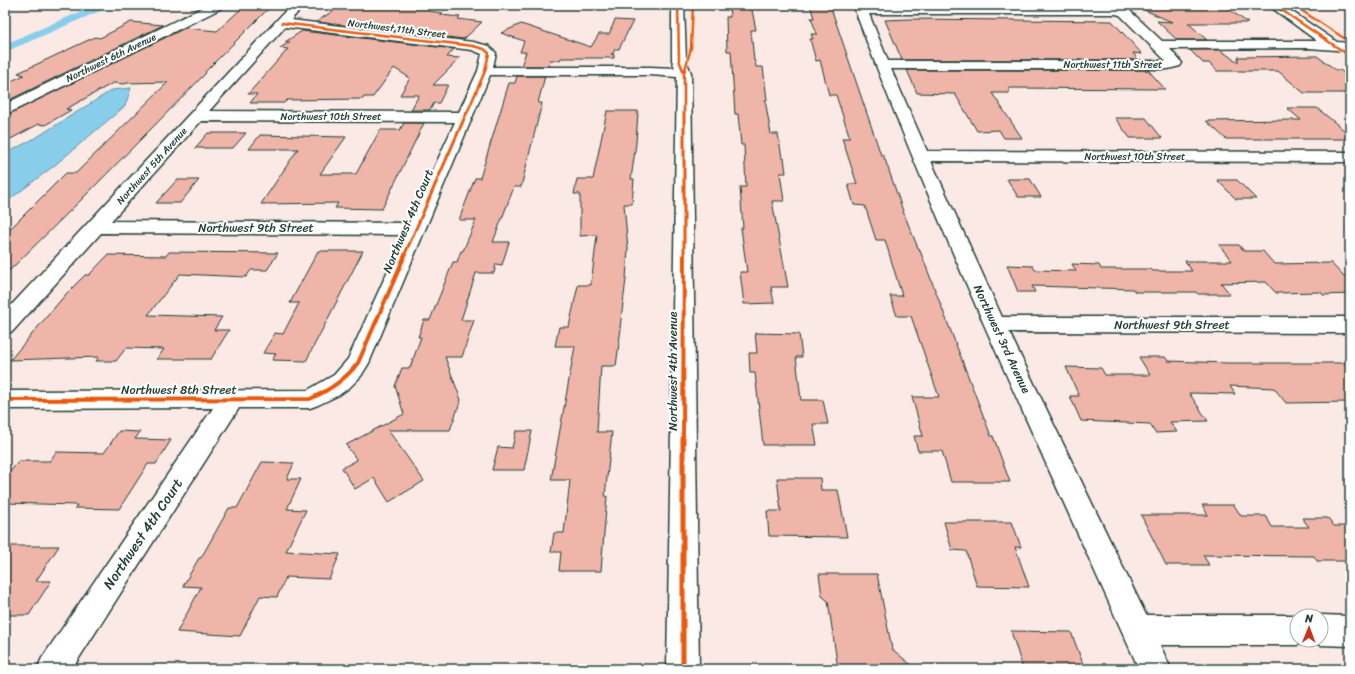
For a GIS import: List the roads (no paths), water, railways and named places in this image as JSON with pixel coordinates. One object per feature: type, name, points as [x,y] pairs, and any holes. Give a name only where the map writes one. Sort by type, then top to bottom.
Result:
[{"type":"street","name":"Northwest 6th Avenue","points":[[5,110],[218,5]]},
{"type":"street","name":"Northwest 5th Avenue","points":[[5,326],[298,5]]},
{"type":"street","name":"Northwest 4th Avenue","points":[[678,5],[681,66],[683,669]]},
{"type":"street","name":"Northwest 4th Avenue","points":[[681,66],[688,61],[692,41],[693,5]]},
{"type":"street","points":[[1274,5],[1350,56]]},
{"type":"street","points":[[1293,5],[1350,42]]},
{"type":"street","points":[[860,7],[1117,10],[1124,12],[1159,45]]},
{"type":"street","name":"Northwest 3rd Avenue","points":[[860,7],[882,65],[995,324],[1156,669]]},
{"type":"street","name":"Northwest 11th Street","points":[[282,23],[473,46],[484,49],[490,53],[485,71]]},
{"type":"street","name":"Northwest 11th Street","points":[[1159,45],[1309,44],[1350,47]]},
{"type":"street","name":"Northwest 11th Street","points":[[882,65],[1168,65],[1175,63],[1159,45]]},
{"type":"street","points":[[485,71],[650,71],[681,66]]},
{"type":"street","name":"Northwest 4th Court","points":[[348,377],[358,363],[485,71]]},
{"type":"street","name":"Northwest 10th Street","points":[[197,116],[464,117]]},
{"type":"street","name":"Northwest 10th Street","points":[[921,156],[1350,157]]},
{"type":"street","name":"Northwest 9th Street","points":[[96,227],[416,229]]},
{"type":"street","name":"Northwest 9th Street","points":[[995,324],[1350,325]]},
{"type":"street","name":"Northwest 8th Street","points":[[5,400],[310,399],[330,390],[348,377]]},
{"type":"street","name":"Northwest 4th Court","points":[[53,669],[232,400]]},
{"type":"street","points":[[1138,630],[1289,630]]},
{"type":"street","points":[[1329,630],[1350,630]]},
{"type":"water","points":[[131,88],[125,106],[55,165],[5,203],[5,154],[37,137],[112,90]]},
{"type":"waterway","points":[[5,48],[105,5]]}]
